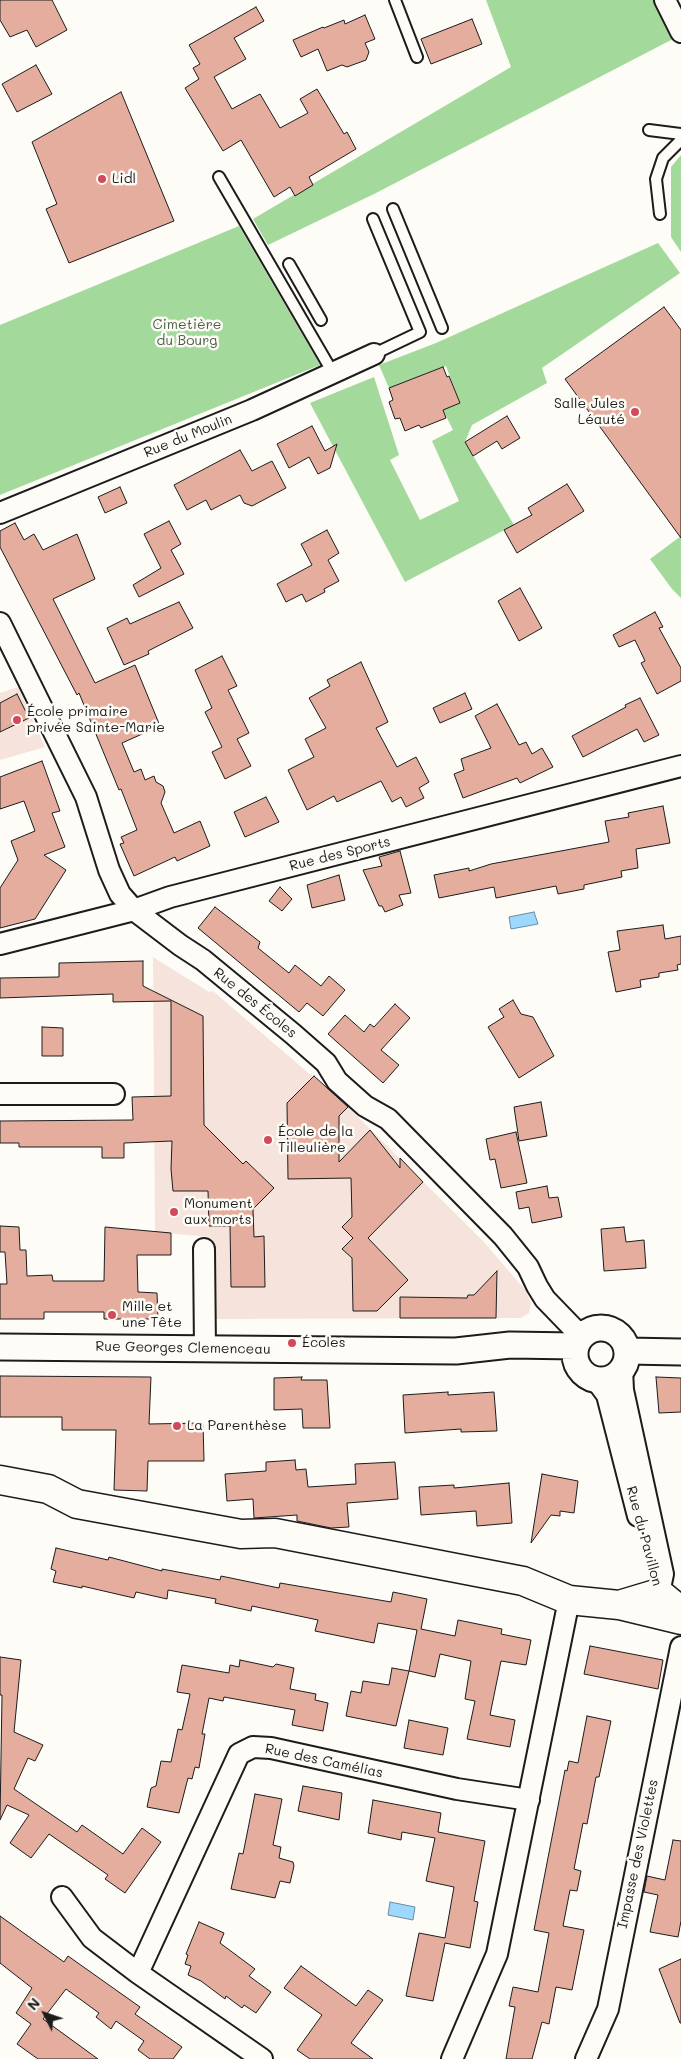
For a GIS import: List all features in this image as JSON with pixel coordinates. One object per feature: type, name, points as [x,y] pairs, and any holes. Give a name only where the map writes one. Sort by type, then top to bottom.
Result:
[{"type":"main road","points":[[0,1480],[48,1489],[77,1504],[241,1534],[276,1533],[523,1581],[569,1600],[619,1606],[681,1620]]},
{"type":"main road","points":[[619,1606],[659,1592],[681,1611]]},
{"type":"street","points":[[665,0],[681,32]]},
{"type":"street","name":"Rue du Moulin","points":[[0,513],[243,413],[374,354]]},
{"type":"street","name":"Rue des Écoles","points":[[0,623],[86,797],[113,880],[120,894],[134,910],[208,964],[293,1034],[326,1063],[337,1081],[365,1106],[388,1119],[503,1236],[528,1267],[545,1299],[574,1329],[578,1346]]},
{"type":"street","name":"Rue des Sports","points":[[0,944],[134,910],[170,897],[681,766]]},
{"type":"street","points":[[0,1094],[114,1094]]},
{"type":"street","points":[[204,1249],[205,1349]]},
{"type":"street","points":[[600,1327],[613,1330],[623,1338],[625,1360],[611,1378],[596,1380],[582,1373],[578,1346],[591,1329],[600,1327]]},
{"type":"street","name":"Rue Georges Clemenceau","points":[[0,1347],[456,1351],[513,1361],[578,1346]]},
{"type":"street","points":[[625,1360],[681,1352]]},
{"type":"street","name":"Rue du Pavillon","points":[[625,1360],[623,1390],[663,1574],[659,1592]]},
{"type":"street","name":"Rue du Pavillon","points":[[596,1380],[607,1395],[653,1576],[659,1592]]},
{"type":"street","points":[[452,2059],[497,1954],[569,1600]]},
{"type":"street","name":"Impasse des Violettes","points":[[586,2059],[608,2009],[681,1647]]},
{"type":"street","name":"Rue des Camélias","points":[[138,1973],[228,1774],[239,1754],[253,1747],[271,1748],[457,1789],[529,1800]]},
{"type":"street","points":[[62,1897],[92,1938],[138,1973],[262,2059]]},
{"type":"lane","points":[[395,0],[417,58]]},
{"type":"lane","points":[[649,130],[681,134]]},
{"type":"lane","points":[[660,214],[656,179],[663,158],[681,140]]},
{"type":"lane","points":[[220,177],[333,373]]},
{"type":"lane","points":[[393,209],[442,328]]},
{"type":"lane","points":[[373,219],[420,332],[374,354]]},
{"type":"lane","points":[[289,264],[321,320]]},
{"type":"shaded area","name":"École primaire privée Sainte-Marie","points":[[18,687],[45,747],[0,760],[0,693]]},
{"type":"shaded area","name":"École de la Tilleulière","points":[[153,957],[209,992],[213,991],[348,1107],[484,1242],[526,1291],[531,1303],[529,1313],[521,1318],[214,1319],[210,1237],[155,1232]]},
{"type":"green space","points":[[486,0],[653,0],[673,39],[376,193],[268,245],[253,219],[511,67]]},
{"type":"green space","points":[[681,155],[681,252],[671,237],[671,167]]},
{"type":"green space","name":"Cimetière du Bourg","points":[[239,226],[320,365],[0,495],[0,325]]},
{"type":"green space","points":[[658,243],[680,273],[542,368],[547,383],[472,425],[465,442],[514,525],[405,582],[310,403],[374,377],[399,455],[390,460],[420,520],[459,501],[432,441],[453,430],[442,408],[460,403],[446,366],[389,388],[379,365],[436,343]]},
{"type":"green space","points":[[681,536],[681,598],[650,559]]},
{"type":"water","points":[[534,912],[538,924],[511,929],[509,917]]},
{"type":"water","points":[[390,1902],[415,1907],[413,1920],[388,1915]]},
{"type":"building","points":[[0,0],[52,0],[67,30],[36,47],[27,30],[10,37],[0,20]]},
{"type":"building","points":[[256,7],[264,21],[234,38],[246,59],[214,77],[232,109],[260,94],[280,128],[308,113],[300,99],[317,89],[344,134],[347,132],[356,149],[309,177],[313,185],[295,196],[290,187],[274,197],[241,140],[223,151],[185,88],[199,79],[193,68],[200,64],[189,45]]},
{"type":"building","points":[[365,15],[375,39],[365,43],[369,52],[366,60],[347,67],[342,65],[327,71],[318,49],[301,57],[293,40],[323,27],[344,20],[345,24]]},
{"type":"building","points":[[472,19],[482,44],[431,64],[421,39]]},
{"type":"building","points":[[36,65],[52,94],[17,112],[2,84]]},
{"type":"building","name":"Lidl","points":[[121,92],[174,221],[69,263],[46,209],[57,204],[32,142]]},
{"type":"building","name":"Salle Jules Léauté","points":[[664,307],[681,330],[681,538],[565,379]]},
{"type":"building","points":[[443,367],[447,377],[449,376],[460,403],[443,410],[446,418],[421,428],[419,425],[405,431],[400,418],[395,419],[389,402],[393,400],[389,388]]},
{"type":"building","points":[[507,416],[520,438],[502,449],[497,441],[473,456],[465,442]]},
{"type":"building","points":[[312,426],[325,451],[337,444],[330,468],[318,474],[309,457],[289,468],[277,444]]},
{"type":"building","points":[[240,450],[252,471],[272,461],[286,488],[252,506],[244,503],[240,495],[211,510],[206,500],[187,510],[174,485]]},
{"type":"building","points":[[567,484],[584,511],[517,553],[504,530],[532,515],[528,508]]},
{"type":"building","points":[[120,487],[127,503],[105,513],[98,497]]},
{"type":"building","points":[[169,521],[181,544],[171,550],[184,574],[139,597],[133,585],[161,568],[144,534]]},
{"type":"building","points":[[15,523],[24,540],[34,534],[43,550],[77,534],[95,579],[53,599],[95,683],[135,665],[160,726],[122,743],[134,772],[141,769],[145,780],[154,776],[156,782],[163,786],[165,792],[161,803],[174,833],[200,821],[210,846],[177,861],[175,857],[134,876],[120,844],[124,843],[121,837],[137,830],[121,789],[119,790],[79,693],[77,695],[0,547],[0,531]]},
{"type":"building","points":[[327,530],[339,553],[328,560],[339,581],[324,589],[325,592],[306,602],[302,594],[286,602],[277,584],[312,565],[301,544]]},
{"type":"building","points":[[520,588],[542,628],[519,641],[498,601]]},
{"type":"building","points":[[179,602],[193,628],[148,651],[149,654],[124,665],[107,628],[127,618],[130,624]]},
{"type":"building","points":[[655,612],[663,627],[659,628],[681,668],[681,681],[657,694],[641,663],[645,661],[635,640],[619,647],[613,635]]},
{"type":"building","points":[[222,656],[237,686],[228,690],[249,733],[237,739],[251,766],[225,779],[212,752],[222,747],[205,712],[212,708],[195,670]]},
{"type":"building","points":[[361,662],[388,722],[376,728],[397,767],[416,757],[429,782],[419,788],[424,798],[406,807],[401,797],[392,802],[381,781],[337,802],[334,796],[307,810],[288,770],[314,757],[305,739],[326,728],[309,698],[330,686],[327,680]]},
{"type":"building","points":[[465,693],[472,709],[440,723],[433,708]]},
{"type":"building","points":[[17,694],[29,718],[0,732],[0,703]]},
{"type":"building","points":[[640,698],[659,735],[644,742],[637,729],[583,757],[572,736]]},
{"type":"building","points":[[497,704],[519,745],[526,742],[532,754],[542,748],[553,767],[520,783],[517,778],[463,798],[454,774],[464,770],[461,759],[491,748],[475,716]]},
{"type":"building","points":[[42,761],[60,811],[52,813],[65,847],[44,855],[66,870],[35,919],[0,928],[0,888],[18,860],[11,841],[35,831],[24,801],[0,809],[0,777]]},
{"type":"building","points":[[266,797],[279,822],[245,837],[234,812]]},
{"type":"building","points":[[663,806],[670,843],[636,849],[638,868],[621,871],[622,877],[584,885],[584,889],[558,894],[556,886],[496,898],[494,887],[439,898],[434,875],[469,868],[469,871],[491,864],[609,842],[605,821],[629,817],[628,813]]},
{"type":"building","points":[[400,851],[411,893],[399,895],[403,905],[385,912],[382,906],[379,906],[363,870],[382,866],[379,857]]},
{"type":"building","points":[[339,875],[345,900],[312,908],[307,885]]},
{"type":"building","points":[[280,887],[292,899],[282,911],[269,901]]},
{"type":"building","points":[[215,907],[260,942],[258,948],[289,973],[295,965],[321,986],[329,976],[345,990],[323,1016],[307,1003],[299,1012],[198,928]]},
{"type":"building","points":[[663,925],[665,939],[681,936],[681,964],[677,965],[678,970],[659,973],[659,977],[640,980],[641,987],[616,992],[608,952],[620,950],[617,931]]},
{"type":"building","points":[[143,961],[143,986],[203,1016],[204,1125],[243,1164],[246,1161],[274,1188],[253,1209],[254,1237],[264,1236],[265,1287],[231,1287],[230,1226],[209,1226],[208,1191],[173,1191],[171,1169],[172,1141],[124,1143],[124,1158],[102,1158],[102,1147],[19,1147],[19,1143],[0,1143],[0,1121],[133,1120],[132,1097],[171,1096],[171,1001],[113,1002],[113,994],[0,998],[0,978],[59,977],[59,963]]},
{"type":"building","points":[[513,1000],[521,1014],[533,1017],[554,1056],[519,1078],[488,1027],[504,1017],[499,1009]]},
{"type":"building","points":[[395,1004],[410,1018],[381,1050],[399,1065],[383,1083],[328,1034],[345,1015],[364,1032],[370,1024],[374,1027]]},
{"type":"building","points":[[42,1027],[63,1028],[63,1056],[42,1056]]},
{"type":"building","points":[[314,1076],[348,1107],[339,1116],[339,1162],[370,1130],[400,1168],[400,1158],[423,1182],[368,1238],[408,1280],[377,1311],[353,1311],[352,1258],[342,1249],[353,1238],[342,1227],[352,1217],[351,1178],[288,1179],[287,1103]]},
{"type":"building","points":[[541,1102],[547,1136],[519,1141],[514,1107]]},
{"type":"building","points":[[516,1132],[527,1183],[501,1188],[495,1159],[490,1160],[486,1139]]},
{"type":"building","points":[[547,1186],[549,1198],[558,1197],[562,1217],[532,1223],[529,1207],[519,1209],[516,1192]]},
{"type":"building","points":[[0,1226],[19,1227],[20,1250],[26,1250],[27,1276],[52,1275],[53,1281],[104,1281],[105,1227],[171,1233],[171,1255],[137,1255],[138,1292],[157,1293],[158,1319],[104,1319],[104,1312],[44,1312],[44,1319],[0,1319],[0,1284],[7,1284],[5,1252],[0,1252]]},
{"type":"building","points":[[624,1227],[626,1242],[644,1240],[646,1268],[604,1271],[601,1229]]},
{"type":"building","points":[[497,1271],[496,1318],[400,1318],[400,1297],[467,1298],[468,1295],[474,1295]]},
{"type":"building","points":[[0,1376],[151,1377],[149,1424],[203,1423],[204,1461],[148,1461],[147,1491],[114,1490],[116,1430],[62,1430],[62,1417],[0,1417]]},
{"type":"building","points":[[302,1377],[301,1380],[327,1380],[330,1428],[303,1428],[302,1409],[274,1410],[274,1378]]},
{"type":"building","points":[[656,1377],[681,1378],[681,1412],[659,1413]]},
{"type":"building","points":[[448,1392],[448,1395],[494,1392],[497,1431],[461,1432],[461,1429],[405,1433],[403,1395]]},
{"type":"building","points":[[295,1460],[296,1470],[306,1469],[308,1487],[356,1484],[355,1464],[395,1462],[398,1499],[347,1503],[349,1527],[331,1528],[297,1521],[297,1515],[254,1518],[253,1499],[227,1501],[225,1474],[266,1471],[266,1462]]},
{"type":"building","points":[[542,1474],[578,1481],[574,1513],[560,1511],[560,1516],[551,1515],[531,1543]]},
{"type":"building","points":[[509,1483],[512,1523],[477,1526],[476,1511],[421,1515],[419,1487],[454,1485],[454,1488]]},
{"type":"building","points":[[56,1548],[108,1560],[109,1557],[162,1571],[162,1569],[220,1580],[221,1576],[279,1588],[280,1583],[391,1602],[393,1592],[427,1599],[421,1629],[455,1636],[458,1620],[502,1629],[501,1634],[531,1640],[526,1665],[501,1661],[490,1715],[515,1720],[510,1747],[467,1739],[475,1701],[465,1699],[471,1661],[440,1654],[435,1677],[409,1671],[417,1630],[378,1623],[374,1643],[315,1631],[318,1620],[252,1606],[251,1611],[215,1603],[216,1599],[168,1590],[167,1599],[136,1592],[134,1598],[82,1586],[82,1588],[53,1582],[56,1571],[51,1569]]},
{"type":"building","points":[[590,1646],[663,1660],[658,1689],[584,1674]]},
{"type":"building","points":[[0,1657],[21,1660],[14,1732],[43,1745],[35,1761],[28,1758],[14,1789],[77,1832],[82,1825],[123,1854],[142,1828],[161,1842],[125,1893],[105,1879],[108,1875],[49,1834],[31,1858],[10,1843],[29,1815],[7,1805],[0,1820],[2,1695],[0,1695]]},
{"type":"building","points":[[240,1660],[273,1667],[276,1664],[294,1668],[290,1689],[316,1694],[315,1700],[328,1703],[323,1731],[292,1725],[295,1710],[224,1697],[223,1701],[209,1698],[202,1734],[205,1734],[199,1768],[195,1767],[192,1779],[188,1778],[179,1813],[147,1807],[151,1788],[156,1786],[161,1761],[171,1762],[178,1729],[182,1730],[190,1694],[177,1692],[182,1665],[229,1673],[230,1665],[239,1667]]},
{"type":"building","points":[[392,1668],[409,1671],[396,1726],[346,1716],[351,1691],[361,1693],[363,1681],[389,1685]]},
{"type":"building","points":[[587,1716],[611,1721],[599,1777],[596,1777],[587,1824],[583,1823],[574,1869],[581,1871],[577,1891],[570,1890],[563,1926],[584,1930],[572,1990],[556,1987],[549,2024],[542,2022],[532,2059],[506,2059],[515,2007],[509,2006],[513,1987],[538,1992],[549,1933],[534,1930],[565,1770],[567,1771],[569,1761],[578,1763]]},
{"type":"building","points":[[409,1720],[448,1728],[443,1755],[404,1748]]},
{"type":"building","points":[[303,1786],[342,1793],[339,1820],[298,1811]]},
{"type":"building","points":[[255,1794],[282,1799],[273,1845],[281,1847],[279,1858],[293,1862],[294,1866],[290,1883],[280,1881],[275,1898],[231,1889],[239,1853],[243,1854]]},
{"type":"building","points":[[373,1800],[441,1813],[438,1832],[485,1841],[474,1901],[478,1902],[470,1948],[445,1943],[433,2001],[406,1996],[419,1933],[445,1938],[454,1887],[426,1881],[435,1838],[402,1832],[401,1840],[368,1833]]},
{"type":"building","points":[[673,1840],[681,1841],[681,1921],[678,1937],[650,1932],[658,1895],[644,1892],[647,1876],[665,1880]]},
{"type":"building","points":[[0,1916],[64,1962],[68,1956],[140,2007],[135,2014],[182,2047],[173,2059],[150,2059],[138,2050],[144,2041],[116,2021],[111,2029],[96,2017],[99,2013],[66,1989],[43,2019],[98,2059],[38,2059],[17,2044],[31,2024],[16,2013],[32,1988],[0,1963]]},
{"type":"building","points":[[199,1922],[224,1933],[220,1943],[255,1969],[249,1976],[271,1992],[256,2013],[244,2005],[242,2008],[226,1996],[225,1999],[201,1981],[188,1975],[191,1966],[185,1964],[188,1955],[186,1954]]},
{"type":"building","points":[[681,1959],[681,2023],[680,2023],[659,1969]]},
{"type":"building","points":[[301,1966],[356,2006],[368,1990],[383,2000],[351,2043],[373,2059],[310,2059],[297,2050],[322,2015],[284,1988]]},
{"type":"place","name":"Lidl","points":[[102,179]]},
{"type":"place","name":"Salle Jules Léauté","points":[[635,412]]},
{"type":"place","name":"École primaire privée Sainte-Marie","points":[[17,720]]},
{"type":"place","name":"École de la Tilleulière","points":[[268,1140]]},
{"type":"place","name":"Monument aux morts","points":[[174,1212]]},
{"type":"place","name":"Mille et une Tête","points":[[112,1315]]},
{"type":"place","name":"Écoles","points":[[292,1343]]},
{"type":"place","name":"La Parenthèse","points":[[177,1426]]}]
